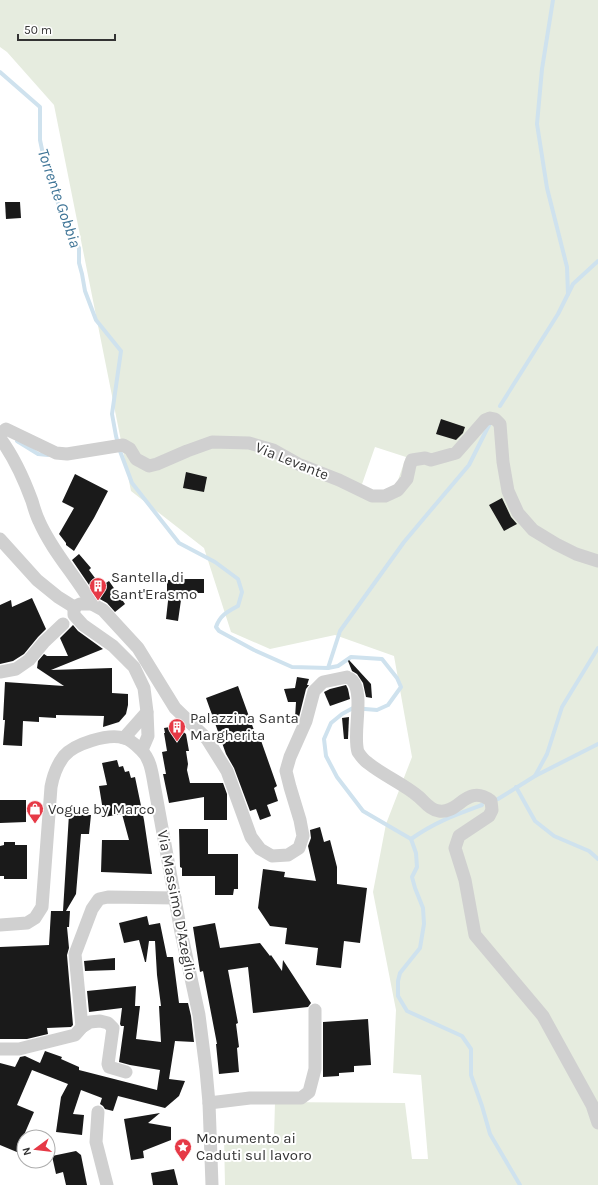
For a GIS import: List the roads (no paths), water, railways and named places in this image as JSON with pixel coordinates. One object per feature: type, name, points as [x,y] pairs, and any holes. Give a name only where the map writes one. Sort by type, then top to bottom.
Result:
[{"type":"street","name":"Via Levante","points":[[2,434],[56,453],[68,454],[103,452],[123,445],[130,449],[136,459],[149,466],[212,442],[249,443],[273,450],[298,464],[339,480],[372,496],[385,496],[398,490],[407,479],[412,460],[425,458],[431,460],[456,453],[485,420],[490,418],[495,419],[500,424],[503,462],[508,490],[518,513],[533,530],[556,544],[576,554],[598,561]]},
{"type":"street","name":"Via Levante","points":[[2,434],[29,494],[38,520],[60,558],[92,604]]},
{"type":"street","points":[[0,539],[36,580],[74,607]]},
{"type":"street","points":[[74,607],[80,604],[92,604],[103,610],[138,648],[175,708],[207,739],[227,771],[251,837],[260,849],[272,856],[288,855],[299,848],[303,836],[286,771],[290,757],[306,721],[314,691],[323,682],[347,677],[352,680],[358,698],[356,739],[359,753],[367,763],[418,796],[430,807],[439,811],[449,809],[476,795],[485,796],[491,801],[492,810],[489,816],[459,836],[454,848],[464,880],[475,935],[543,1016],[592,1106],[598,1123]]},
{"type":"street","points":[[0,926],[27,923],[35,918],[42,907],[51,787],[54,773],[65,755],[80,745],[112,736],[124,738],[142,750],[148,736],[144,688],[134,667],[113,646],[83,625],[74,615],[74,607]]},
{"type":"street","points":[[0,672],[16,669],[29,660],[44,642],[63,624]]},
{"type":"street","points":[[124,738],[147,712]]},
{"type":"street","name":"Via Massimo D'Azeglio","points":[[142,750],[150,764],[198,1015],[209,1103],[212,1185]]},
{"type":"street","points":[[82,1027],[74,954],[92,909],[99,899],[108,897],[175,898]]},
{"type":"street","points":[[209,1103],[250,1098],[301,1098],[309,1092],[314,1069],[315,1010]]},
{"type":"street","points":[[0,1049],[20,1049],[75,1035],[82,1027],[90,1022],[100,1021],[108,1023],[113,1028],[108,1064],[109,1067],[126,1072]]},
{"type":"street","points":[[98,1112],[96,1142],[107,1185]]},
{"type":"waterway","points":[[553,0],[542,69],[537,124],[547,188],[567,267],[568,294]]},
{"type":"waterway","name":"Torrente Gobbia","points":[[0,72],[40,107],[40,140],[44,159],[65,225],[79,248],[79,263],[85,291],[96,320],[121,351],[112,414],[120,451],[132,483],[179,543],[215,562],[238,579],[242,592],[238,606],[227,612],[216,627],[219,631],[254,650],[292,667],[328,668],[338,666],[351,657],[382,659],[397,678],[401,687],[388,705],[377,710],[353,708],[342,714],[331,723],[324,739],[326,756],[337,777],[363,811],[411,839],[416,853],[417,867],[412,877],[423,908],[424,924],[420,948],[400,973],[398,981],[398,996],[407,1011],[462,1036],[471,1049],[471,1075],[490,1134],[520,1185]]},
{"type":"waterway","points":[[500,406],[558,314],[573,284],[598,261]]},
{"type":"waterway","points":[[328,668],[340,631],[404,542],[469,465],[490,423]]},
{"type":"waterway","points":[[17,441],[38,454],[48,455]]},
{"type":"waterway","points":[[535,776],[547,754],[562,707],[598,648]]},
{"type":"waterway","points":[[498,799],[535,776],[598,744]]},
{"type":"waterway","points":[[516,787],[535,821],[554,836],[589,851],[598,859]]},
{"type":"waterway","points":[[411,839],[437,823],[482,805]]},
{"type":"place","name":"Santella di Sant'Erasmo","points":[[98,601]]},
{"type":"place","name":"Palazzina Santa Margherita","points":[[177,742]]},
{"type":"place","name":"Vogue by Marco","points":[[35,824]]},
{"type":"place","name":"Monumento ai Caduti sul lavoro","points":[[183,1162]]}]
